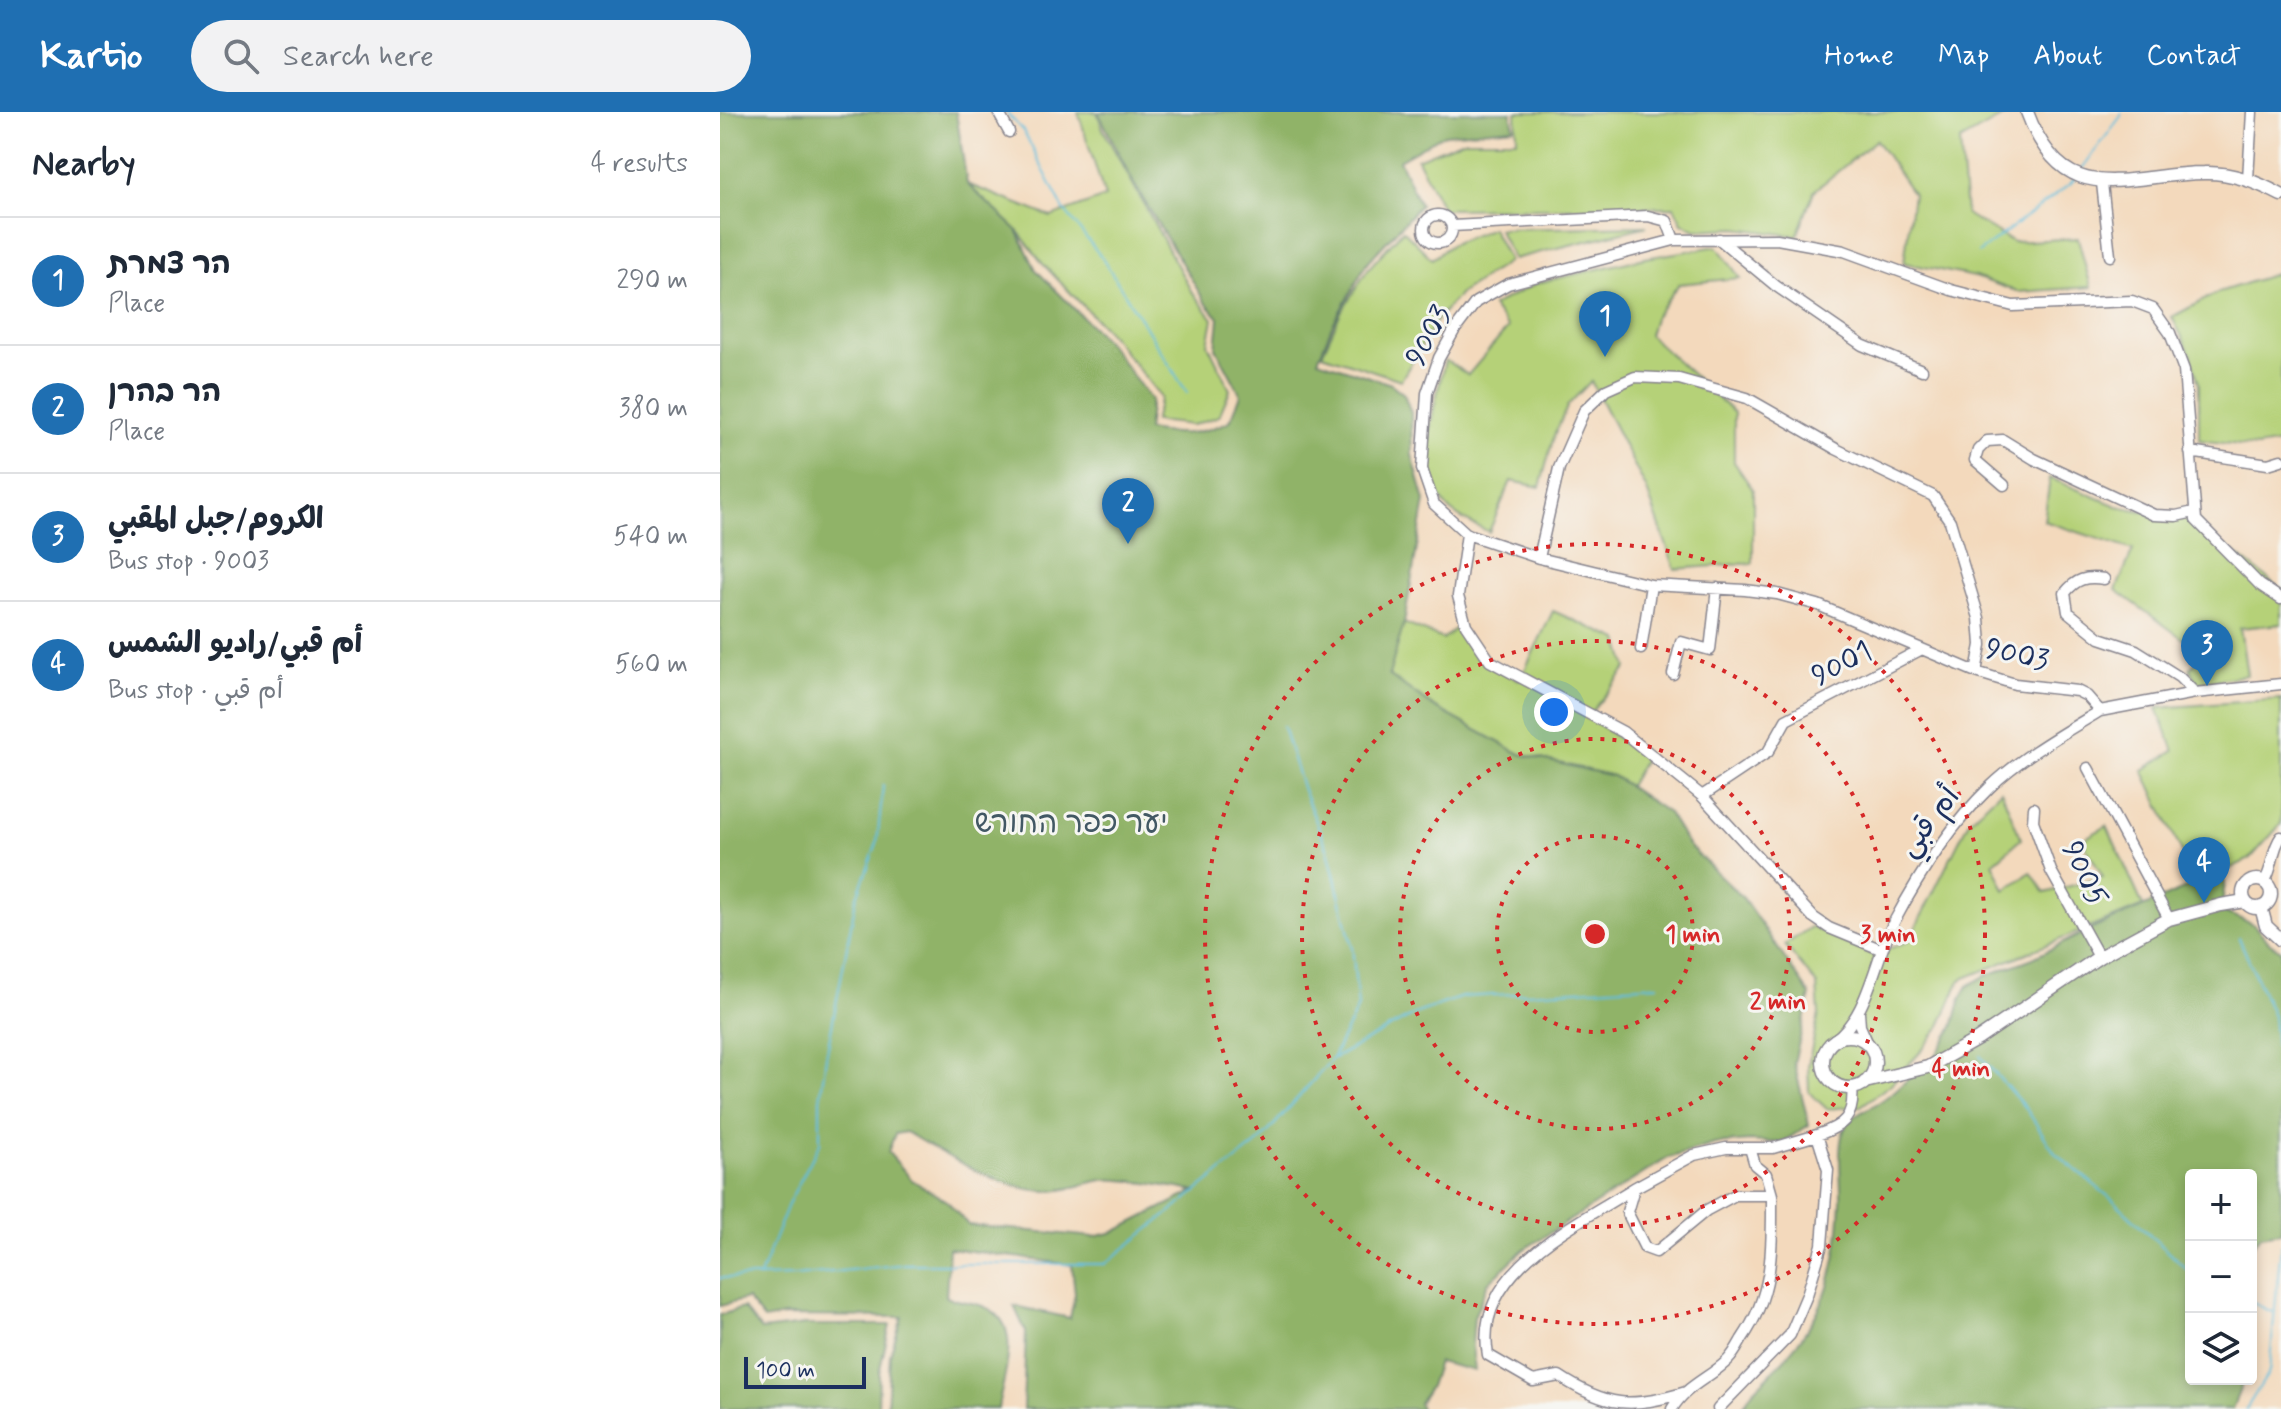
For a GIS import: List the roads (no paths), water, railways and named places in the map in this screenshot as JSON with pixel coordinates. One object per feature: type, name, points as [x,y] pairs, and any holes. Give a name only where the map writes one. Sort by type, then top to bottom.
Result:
[{"type":"street","points":[[998,112],[1009,132]]},
{"type":"street","points":[[2027,112],[2042,144],[2058,163],[2076,176],[2102,183],[2205,172],[2248,179],[2281,195]]},
{"type":"street","points":[[2248,179],[2252,112]]},
{"type":"street","points":[[2102,183],[2110,256]]},
{"type":"street","points":[[1452,226],[1648,216],[1667,221],[1674,240]]},
{"type":"street","points":[[1719,239],[1776,286],[1862,345],[1922,370]]},
{"type":"street","name":"9003","points":[[2100,711],[2087,696],[2077,691],[2015,684],[1976,672],[1818,605],[1777,594],[1651,585],[1539,558],[1467,534],[1434,504],[1422,469],[1427,393],[1439,358],[1476,302],[1508,284],[1674,240],[1777,239],[1844,251],[1951,290],[2013,306],[2132,301],[2153,309],[2170,333],[2184,370],[2194,512]]},
{"type":"street","points":[[1539,558],[1559,468],[1584,411],[1606,390],[1635,377],[1679,379],[1747,398],[1836,449],[1933,496],[1950,521],[1979,618],[1981,645],[1976,672]]},
{"type":"street","points":[[2004,485],[1975,460],[1978,450],[1987,441],[2003,440],[2034,459],[2154,515],[2176,516],[2194,512],[2204,529],[2260,585],[2281,599]]},
{"type":"street","points":[[2190,452],[2268,464],[2281,460]]},
{"type":"street","points":[[1467,534],[1458,596],[1466,625],[1490,661],[1623,732],[1702,796],[1813,917],[1829,928],[1880,949]]},
{"type":"street","points":[[2104,579],[2091,577],[2074,582],[2065,593],[2068,612],[2100,638],[2136,650],[2179,677],[2195,693]]},
{"type":"street","points":[[1641,649],[1651,585]]},
{"type":"street","points":[[1673,674],[1681,642],[1710,650],[1717,588]]},
{"type":"street","name":"9001","points":[[1702,796],[1768,752],[1786,720],[1920,650]]},
{"type":"street","points":[[2100,711],[2195,693],[2281,684]]},
{"type":"street","name":"أم قبي","points":[[1834,1040],[1843,1034],[1859,1013],[1880,949],[1926,864],[1989,787],[2049,742],[2100,711]]},
{"type":"street","points":[[2088,768],[2169,919]]},
{"type":"street","name":"9005","points":[[2034,808],[2033,821],[2051,871],[2099,957]]},
{"type":"street","points":[[2272,887],[2254,880],[2248,883],[2243,894],[2245,901],[2252,907],[2261,907],[2268,902],[2272,887],[2269,874],[2281,837]]},
{"type":"street","points":[[1914,1070],[1888,1065],[1852,1036],[1834,1040],[1825,1050],[1823,1068],[1832,1082],[1840,1087],[1852,1087],[1928,1067],[1978,1039],[2099,957],[2169,919],[2245,901]]},
{"type":"street","points":[[2261,907],[2266,926],[2281,940]]},
{"type":"street","points":[[1859,1013],[1860,1026],[1874,1066],[1865,1082]]},
{"type":"street","points":[[1686,1392],[1669,1398],[1622,1404],[1588,1395],[1559,1376],[1533,1381],[1488,1355],[1484,1333],[1501,1286],[1536,1251],[1634,1188],[1694,1155],[1726,1148],[1773,1148],[1836,1129],[1850,1114],[1854,1102],[1852,1087]]},
{"type":"street","points":[[1718,1409],[1790,1335],[1807,1295],[1822,1245],[1828,1170],[1817,1135]]},
{"type":"street","points":[[1672,1409],[1686,1392],[1729,1360],[1758,1315],[1768,1281],[1772,1195],[1766,1174],[1755,1165],[1750,1148]]},
{"type":"street","points":[[1634,1188],[1627,1212],[1645,1248],[1656,1252],[1707,1210],[1735,1195],[1772,1195]]},
{"type":"waterway","points":[[1006,112],[1024,132],[1064,210],[1103,259],[1187,393]]},
{"type":"waterway","points":[[2081,170],[2121,112]]},
{"type":"waterway","points":[[1978,253],[2075,178]]},
{"type":"waterway","points":[[720,1278],[795,1276],[906,1264],[1105,1264],[1260,1141],[1332,1059],[1358,1007],[1352,946],[1328,850],[1303,790],[1283,727]]},
{"type":"waterway","points":[[760,1276],[789,1202],[820,1143],[820,1100],[826,1057],[856,899],[877,843],[883,786]]},
{"type":"waterway","points":[[2239,938],[2273,1016],[2281,1096]]},
{"type":"waterway","points":[[1334,1058],[1417,1013],[1462,997],[1658,985]]},
{"type":"waterway","points":[[1980,1056],[2027,1110],[2055,1153],[2113,1200],[2185,1267]]},
{"type":"waterway","points":[[2246,1409],[2269,1372],[2281,1245]]},
{"type":"waterway","points":[[2257,1305],[2272,1312]]},
{"type":"place","name":"הר צמרת","points":[[1605,357]]},
{"type":"place","name":"הר בהרן","points":[[1128,544]]},
{"type":"place","name":"الكروم/جبل المقبي","points":[[2207,686]]},
{"type":"place","name":"أم قبي/راديو الشمس","points":[[2204,903]]},
{"type":"park label","name":"יער כפר החורש","points":[[1071,823]]}]
